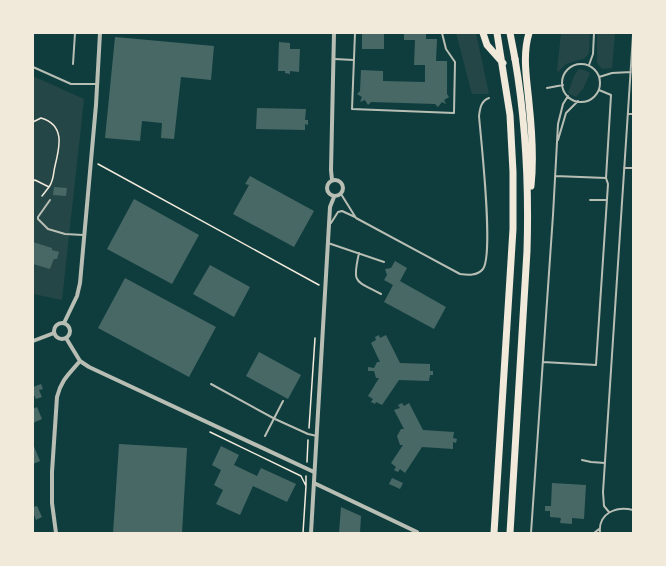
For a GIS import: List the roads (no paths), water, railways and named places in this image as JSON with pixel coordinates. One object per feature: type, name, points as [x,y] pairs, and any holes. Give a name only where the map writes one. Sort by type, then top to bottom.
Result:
[{"type":"highway","points":[[483,33],[487,45],[503,63]]},
{"type":"highway","points":[[494,533],[513,229],[513,172],[510,115],[503,63],[497,33]]},
{"type":"highway","points":[[510,33],[524,116],[528,208],[527,251],[510,533]]},
{"type":"highway","points":[[528,208],[533,166],[531,125],[526,79],[526,55],[529,33]]},
{"type":"street","points":[[64,323],[77,296],[80,283],[83,235],[96,105],[100,33]]},
{"type":"street","points":[[332,180],[334,33]]},
{"type":"street","points":[[311,533],[330,207],[334,197],[341,194],[343,190],[342,183],[332,180],[326,187],[328,194],[334,197]]},
{"type":"street","points":[[54,333],[54,328],[57,324],[64,323]]},
{"type":"street","points":[[54,333],[60,339],[66,338],[70,333],[70,330],[64,323]]},
{"type":"street","points":[[33,341],[54,333]]},
{"type":"street","points":[[66,338],[80,361],[89,368],[314,472]]},
{"type":"street","points":[[56,533],[52,503],[52,472],[57,398],[59,387],[80,361]]},
{"type":"street","points":[[314,483],[417,532]]},
{"type":"lane","points":[[33,38],[34,33]]},
{"type":"lane","points":[[73,64],[75,33]]},
{"type":"lane","points":[[355,33],[352,109],[454,113],[455,62],[446,49],[442,33]]},
{"type":"lane","points":[[589,66],[593,54],[594,33]]},
{"type":"lane","points":[[609,512],[604,506],[605,463],[633,35]]},
{"type":"lane","points":[[334,59],[354,60]]},
{"type":"lane","points":[[558,143],[566,112],[578,101],[590,99],[599,90],[600,82],[597,72],[589,66],[581,64],[574,65],[563,77],[564,91],[568,96],[578,101]]},
{"type":"lane","points":[[33,67],[71,84],[96,84]]},
{"type":"lane","points":[[599,77],[612,73],[631,72]]},
{"type":"lane","points":[[547,88],[563,85]]},
{"type":"lane","points":[[543,362],[596,365],[608,184],[606,178],[611,95],[599,90]]},
{"type":"lane","points":[[531,533],[558,143],[558,124],[563,104],[568,96]]},
{"type":"lane","points":[[329,226],[338,212],[342,211],[460,274],[470,275],[477,273],[483,268],[487,259],[486,188],[479,116],[480,105],[485,99],[489,98]]},
{"type":"lane","points":[[628,114],[633,114]]},
{"type":"lane","points":[[624,168],[633,168]]},
{"type":"lane","points":[[555,176],[606,178]]},
{"type":"lane","points":[[341,194],[356,218]]},
{"type":"lane","points":[[50,200],[38,219],[48,229],[65,234],[83,235]]},
{"type":"lane","points":[[590,200],[607,200]]},
{"type":"lane","points":[[328,243],[384,262]]},
{"type":"lane","points":[[359,254],[355,270],[356,278],[360,283],[381,294]]},
{"type":"lane","points":[[211,384],[275,419],[308,434],[317,436]]},
{"type":"lane","points":[[265,436],[283,401]]},
{"type":"lane","points":[[582,460],[605,463]]},
{"type":"lane","points":[[600,533],[599,529],[602,520],[609,512],[621,508],[633,510]]},
{"type":"lane","points":[[594,533],[599,529]]}]
